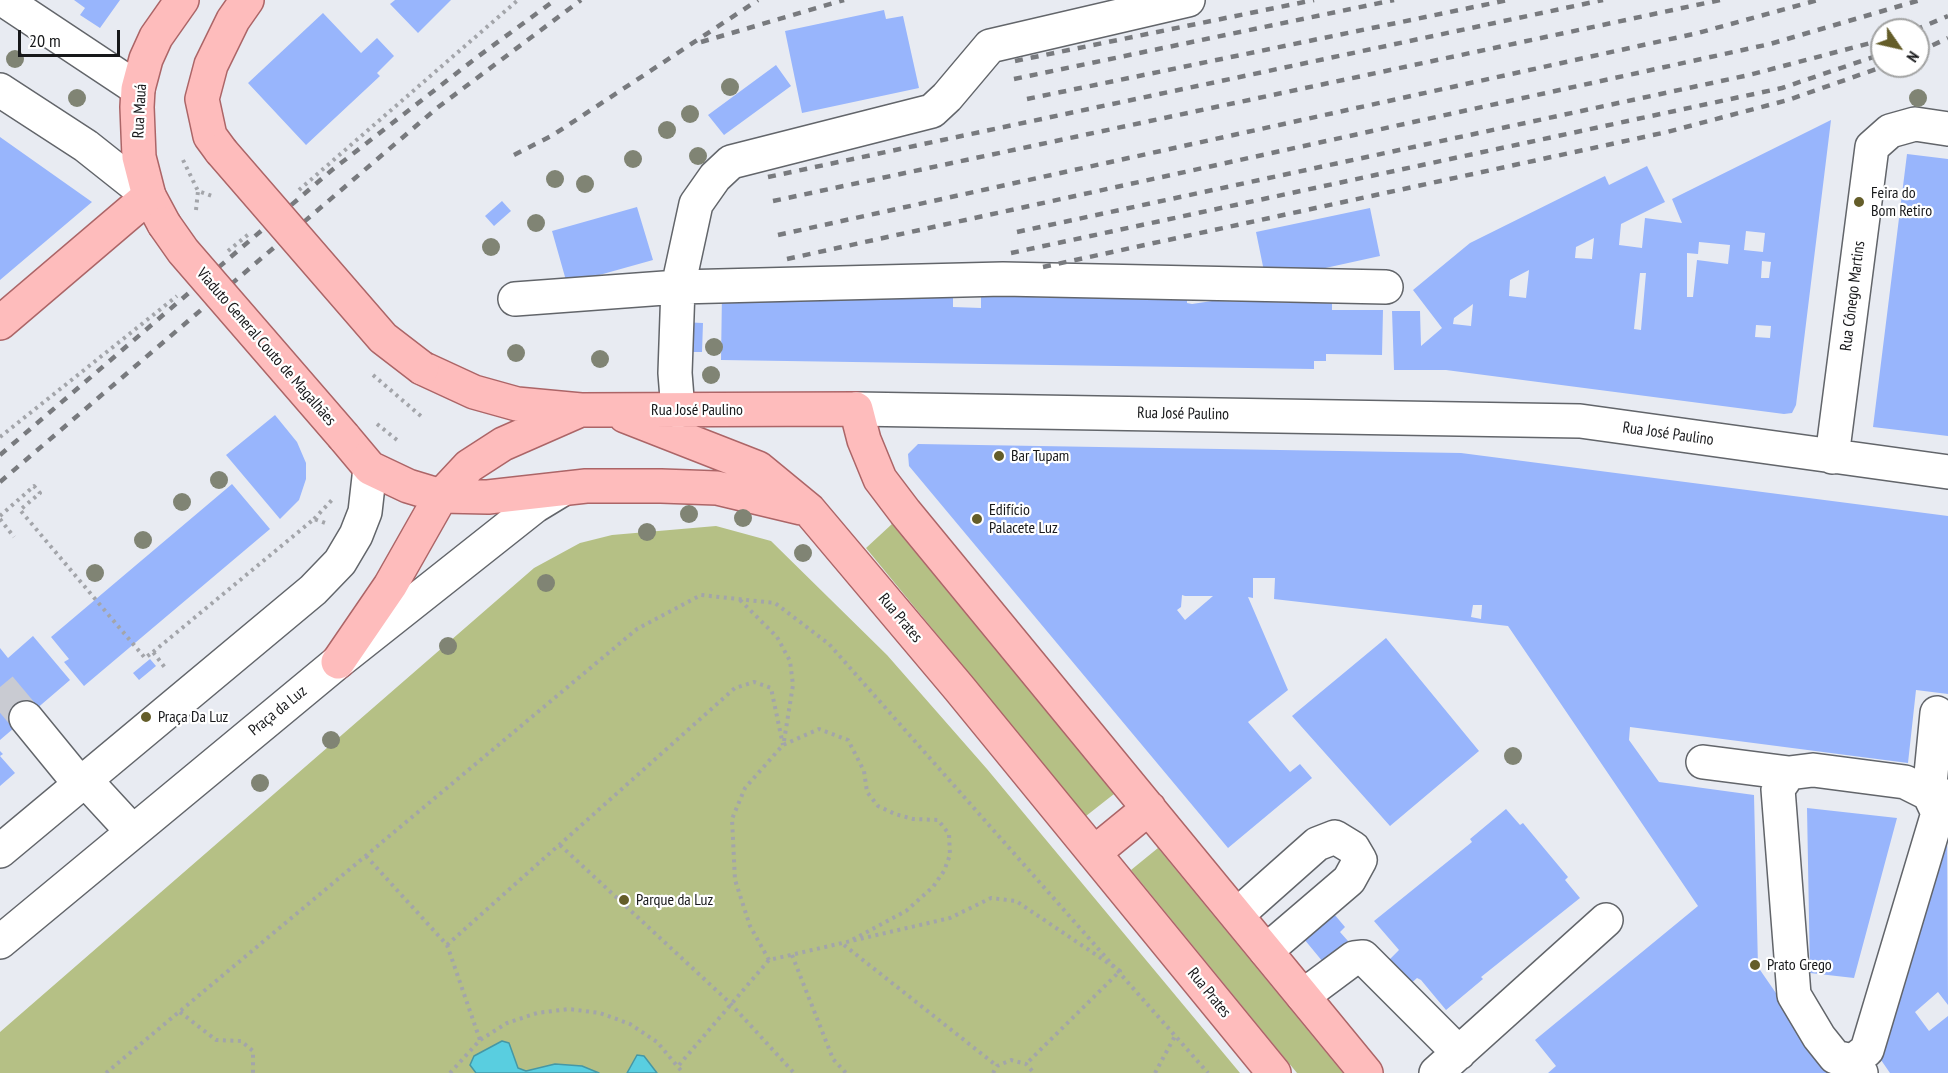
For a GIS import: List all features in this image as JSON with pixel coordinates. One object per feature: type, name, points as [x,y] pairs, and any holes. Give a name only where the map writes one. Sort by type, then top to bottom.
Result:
[{"type":"main road","name":"Rua Mauá","points":[[156,210],[139,158],[138,88],[156,38],[182,0]]},
{"type":"main road","name":"Rua José Paulino","points":[[247,0],[233,20],[211,65],[202,99],[210,136],[221,152],[383,338],[410,361],[474,392],[517,404],[597,410],[856,409]]},
{"type":"main road","points":[[0,323],[156,210]]},
{"type":"main road","name":"Viaduto General Couto de Magalhães","points":[[156,210],[183,251],[370,468]]},
{"type":"main road","points":[[856,409],[864,440],[880,479],[1366,1073]]},
{"type":"main road","points":[[338,662],[390,585],[441,496],[469,466],[503,444],[597,410]]},
{"type":"main road","name":"Rua Prates","points":[[597,410],[758,468],[809,510],[1274,1073]]},
{"type":"main road","points":[[370,468],[408,486],[441,496],[488,497],[586,486],[717,488],[809,510]]},
{"type":"main road","points":[[1094,853],[1149,808]]},
{"type":"street","points":[[4,0],[138,88]]},
{"type":"street","points":[[678,411],[675,373],[678,286],[696,204],[715,177],[731,162],[932,111],[947,97],[990,46],[1188,0]]},
{"type":"street","points":[[0,90],[86,146],[156,210]]},
{"type":"street","name":"Rua Cônego Martins","points":[[1832,457],[1872,147],[1890,131],[1915,124],[1948,129]]},
{"type":"street","points":[[515,299],[678,286],[1003,279],[1386,287]]},
{"type":"street","name":"Rua José Paulino","points":[[856,409],[1580,422],[1948,472]]},
{"type":"street","points":[[0,851],[313,590],[340,562],[356,535],[365,512],[370,468]]},
{"type":"street","name":"Praça da Luz","points":[[0,942],[338,662],[536,506],[564,489]]},
{"type":"street","points":[[1789,773],[1778,789],[1794,995],[1819,1037],[1835,1057],[1857,1067],[1867,1050],[1934,832],[1939,795],[1937,713]]},
{"type":"street","points":[[26,718],[83,782],[132,831]]},
{"type":"street","points":[[1703,762],[1789,773],[1813,770],[1905,782],[1939,795]]},
{"type":"street","points":[[1237,915],[1317,844],[1335,837],[1353,848],[1360,860],[1349,880],[1266,951]]},
{"type":"street","points":[[1303,996],[1354,958],[1363,957],[1372,963],[1447,1063],[1606,920]]},
{"type":"path","points":[[14,537],[0,517],[34,486],[40,493],[20,510],[140,652]]},
{"type":"path","points":[[153,652],[314,519],[356,535]]},
{"type":"path","points":[[106,1073],[637,629],[701,595],[775,603],[829,644],[1208,1073]]},
{"type":"path","points":[[740,599],[777,637],[790,661],[793,685],[783,745]]},
{"type":"path","points":[[447,945],[735,688],[754,682],[771,688],[783,745]]},
{"type":"path","points":[[769,960],[750,926],[735,880],[732,819],[745,788],[783,745],[819,729],[848,740],[864,771],[867,792],[878,806],[904,817],[938,820],[948,834],[950,855],[944,871],[933,887],[906,911],[844,945]]},
{"type":"path","points":[[560,845],[730,1003],[794,1073]]},
{"type":"path","points":[[366,855],[447,945],[480,1040]]},
{"type":"path","points":[[679,1065],[769,960],[844,945],[950,918],[991,898],[1016,901],[1120,971]]},
{"type":"path","points":[[844,945],[998,1066]]},
{"type":"path","points":[[792,955],[833,1059],[846,1073]]},
{"type":"path","points":[[1026,1064],[1120,971]]},
{"type":"path","points":[[450,1073],[480,1040],[507,1023],[537,1013],[569,1009],[600,1013],[630,1024],[657,1042],[679,1065],[683,1073]]},
{"type":"path","points":[[180,1012],[216,1040],[241,1041],[254,1051],[253,1073]]},
{"type":"path","points":[[1155,1073],[1175,1036]]},
{"type":"path","points":[[993,1073],[998,1066],[1011,1060],[1026,1064],[1034,1073]]},
{"type":"green space","points":[[892,524],[1114,794],[1086,816],[866,548]]},
{"type":"green space","name":"Parque da Luz","points":[[716,526],[771,541],[887,655],[987,769],[1240,1073],[0,1073],[0,1032],[534,568],[580,543],[612,535]]},
{"type":"green space","points":[[1158,848],[1343,1073],[1297,1073],[1131,870]]},
{"type":"water","points":[[502,1041],[509,1043],[518,1068],[526,1071],[555,1064],[582,1066],[599,1073],[476,1073],[470,1065],[474,1056]]},
{"type":"water","points":[[637,1055],[644,1056],[657,1073],[627,1073]]},
{"type":"building","points":[[74,0],[120,0],[100,28],[80,15],[85,8]]},
{"type":"building","points":[[395,0],[451,0],[418,33],[390,4]]},
{"type":"building","points":[[884,10],[886,19],[903,16],[919,88],[802,113],[785,31]]},
{"type":"building","points":[[323,13],[361,53],[377,38],[394,56],[377,73],[380,76],[306,145],[248,83]]},
{"type":"building","points":[[776,65],[791,86],[724,135],[708,115]]},
{"type":"building","points":[[1831,120],[1796,405],[1792,413],[1784,414],[1446,370],[1394,370],[1392,311],[1420,311],[1421,346],[1442,328],[1413,290],[1470,243],[1605,176],[1609,185],[1647,166],[1665,202],[1621,224],[1619,245],[1642,248],[1645,218],[1682,223],[1672,199]],"holes":[[[1746,231],[1765,233],[1763,252],[1744,250]],[[1594,238],[1592,259],[1575,258],[1576,247]],[[1699,242],[1730,245],[1728,264],[1697,260],[1693,297],[1687,297],[1687,253],[1698,254]],[[1762,261],[1771,262],[1769,278],[1761,278]],[[1529,270],[1526,298],[1509,296],[1510,280]],[[1640,273],[1646,273],[1641,330],[1634,329]],[[1473,304],[1471,326],[1453,324],[1454,318]],[[1756,325],[1771,326],[1770,338],[1755,337]]]},
{"type":"building","points":[[0,137],[92,202],[0,280]]},
{"type":"building","points":[[1907,154],[1948,159],[1948,436],[1873,427]]},
{"type":"building","points":[[502,201],[511,211],[494,226],[485,216]]},
{"type":"building","points":[[637,207],[653,260],[567,284],[552,231]]},
{"type":"building","points":[[1370,208],[1380,256],[1266,281],[1256,232]]},
{"type":"building","points":[[722,293],[953,294],[953,307],[981,308],[981,296],[1187,300],[1187,303],[1192,304],[1212,301],[1312,303],[1312,295],[1332,295],[1332,310],[1383,310],[1382,355],[1326,354],[1326,361],[1314,361],[1314,369],[721,360]]},
{"type":"building","points":[[680,322],[703,323],[702,352],[679,352]]},
{"type":"building","points":[[275,415],[297,442],[306,463],[306,479],[299,500],[280,519],[226,455]]},
{"type":"building","points":[[918,444],[1461,453],[1948,516],[1948,694],[1916,690],[1908,763],[1630,727],[1629,740],[1659,782],[1754,795],[1758,967],[1831,1073],[1548,1073],[1556,1066],[1535,1040],[1698,906],[1508,626],[1274,599],[1275,578],[1253,578],[1253,598],[1248,597],[1288,690],[1248,722],[1290,772],[1300,764],[1312,778],[1228,848],[909,466],[908,454]],"holes":[[[1182,595],[1185,596],[1213,596],[1185,620],[1177,610],[1181,607]],[[1473,605],[1482,605],[1481,619],[1471,617]]]},
{"type":"building","points":[[232,484],[270,529],[84,686],[64,662],[69,659],[51,637]]},
{"type":"building","points":[[33,636],[70,680],[0,740],[0,648],[8,658]]},
{"type":"building","points":[[1386,638],[1479,751],[1390,826],[1292,716]]},
{"type":"building","points":[[150,659],[156,666],[139,680],[133,673]]},
{"type":"building","points":[[0,756],[15,773],[0,786]]},
{"type":"building","points":[[1807,808],[1897,818],[1854,978],[1810,973]]},
{"type":"building","points":[[1506,809],[1520,825],[1523,823],[1568,877],[1565,880],[1580,898],[1481,977],[1483,979],[1446,1010],[1421,980],[1417,978],[1408,986],[1388,961],[1399,950],[1374,921],[1472,842],[1470,839]]},
{"type":"building","points":[[1947,828],[1948,1005],[1938,992],[1915,1012],[1929,1031],[1948,1016],[1948,1073],[1890,1073],[1881,1060]]},
{"type":"building","points":[[1334,914],[1345,927],[1340,932],[1348,941],[1323,962],[1304,939]]},
{"type":"tunnel","points":[[0,687],[26,718]]},
{"type":"railway","points":[[0,455],[332,170],[555,0]]},
{"type":"railway","points":[[0,482],[437,108],[581,0]]},
{"type":"railway","points":[[514,155],[553,135],[758,0]]},
{"type":"railway","points":[[701,42],[844,0]]},
{"type":"railway","points":[[1015,61],[1314,0]]},
{"type":"railway","points":[[1014,79],[1394,0]]},
{"type":"railway","points":[[1027,99],[1508,0]]},
{"type":"railway","points":[[768,177],[1603,0]]},
{"type":"railway","points":[[773,201],[1720,0]]},
{"type":"railway","points":[[778,235],[1698,33],[1818,0]]},
{"type":"railway","points":[[787,259],[1770,44],[1920,0]]},
{"type":"railway","points":[[1930,24],[1948,16]]},
{"type":"railway","points":[[1930,46],[1948,38]]},
{"type":"railway","points":[[1017,232],[1749,75],[1870,43]]},
{"type":"railway","points":[[1011,253],[1782,88],[1870,58]]},
{"type":"railway","points":[[1043,267],[1667,132],[1788,100],[1870,71]]},
{"type":"place","name":"Feira do Bom Retiro","points":[[1859,202]]},
{"type":"place","name":"Bar Tupam","points":[[999,456]]},
{"type":"place","name":"Edifício Palacete Luz","points":[[977,519]]},
{"type":"place","name":"Praça Da Luz","points":[[146,717]]},
{"type":"place","name":"Parque da Luz","points":[[624,900]]},
{"type":"place","name":"Prato Grego","points":[[1755,965]]}]
